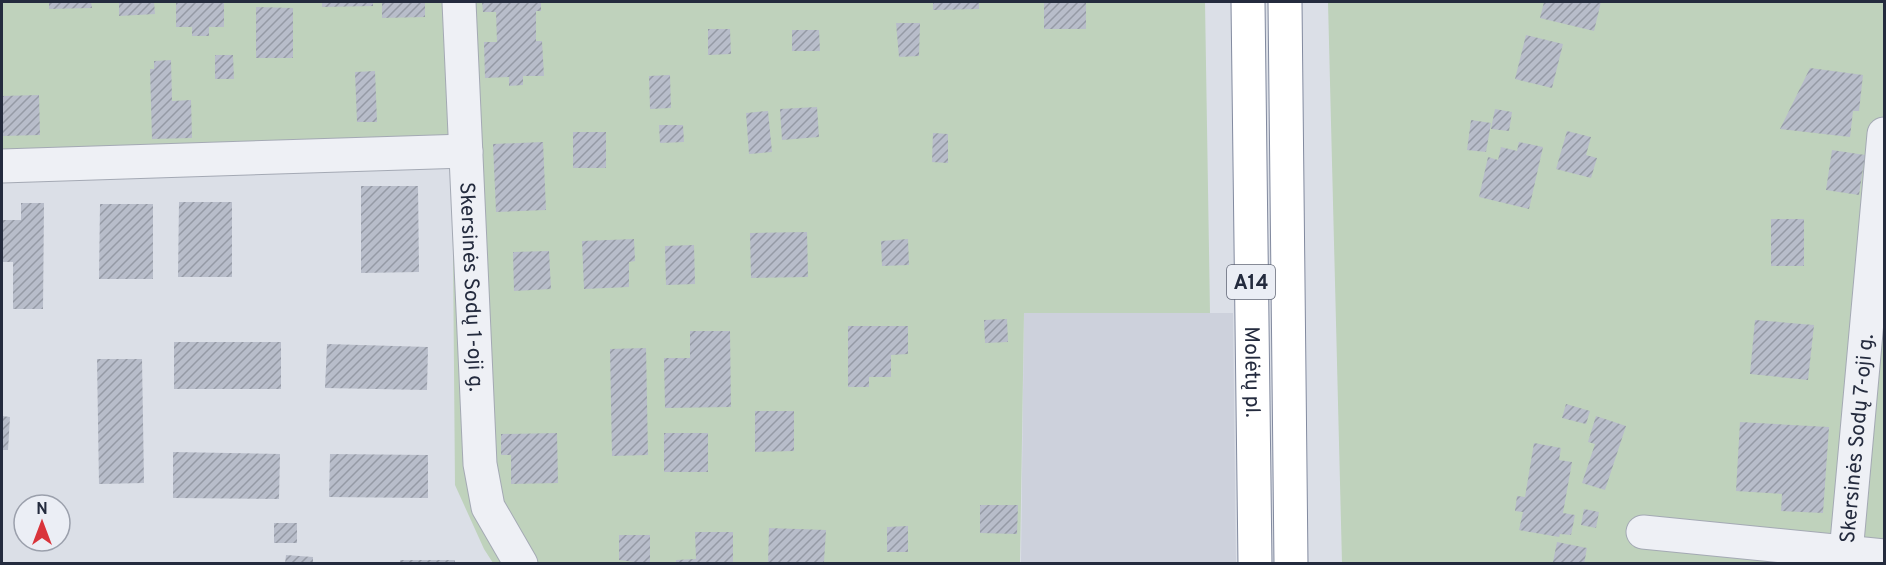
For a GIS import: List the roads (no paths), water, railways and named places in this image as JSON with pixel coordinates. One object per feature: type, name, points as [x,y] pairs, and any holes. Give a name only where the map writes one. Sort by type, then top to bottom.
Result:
[{"type":"highway","name":"Molėtų pl.","points":[[1248,2],[1255,564]]},
{"type":"highway","name":"Molėtų pl.","points":[[1285,2],[1291,564]]},
{"type":"street","name":"Skersinės Sodų 1-oji g.","points":[[459,2],[480,464],[488,507],[521,564]]},
{"type":"street","name":"Skersinės Sodų 7-oji g.","points":[[1845,558],[1884,134]]},
{"type":"street","points":[[2,166],[466,151]]},
{"type":"street","points":[[1643,532],[1845,558],[1884,556]]}]
